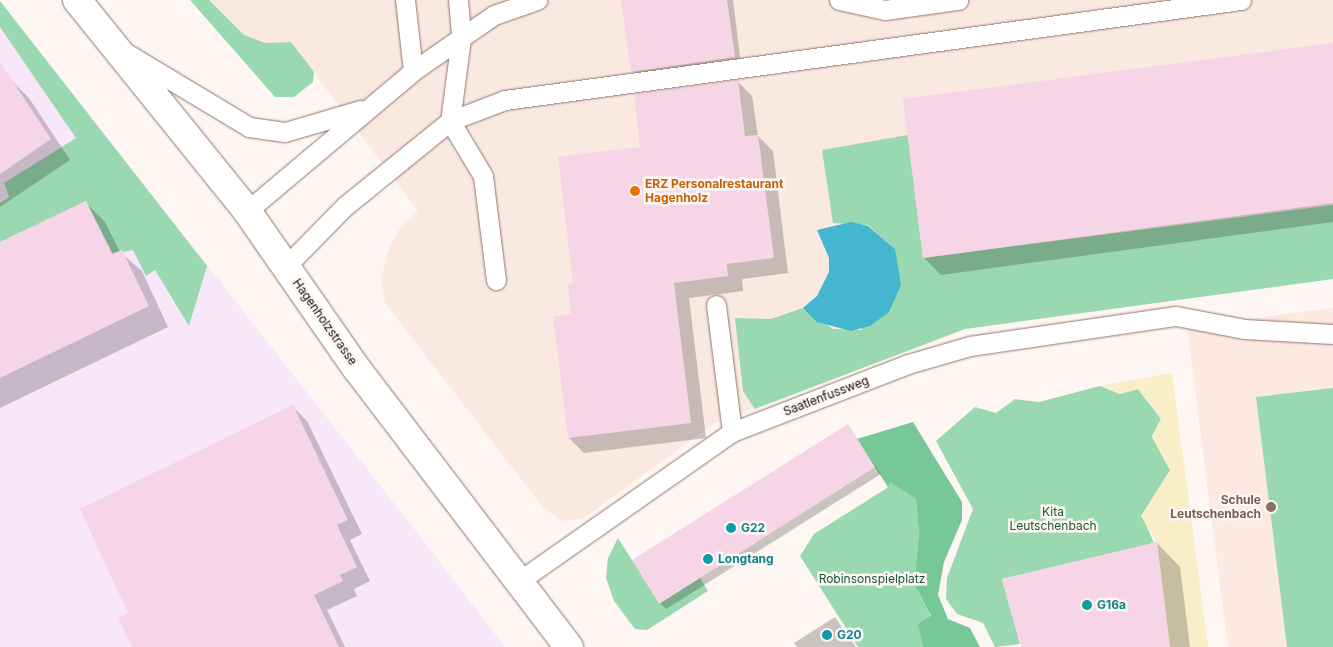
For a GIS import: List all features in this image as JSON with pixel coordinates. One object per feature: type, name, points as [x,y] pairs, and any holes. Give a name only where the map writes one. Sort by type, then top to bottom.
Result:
[{"type":"street","name":"Hagenholzstrasse","points":[[77,0],[247,211],[357,369],[569,647]]},
{"type":"lane","points":[[405,0],[413,71]]},
{"type":"lane","points":[[453,0],[461,38]]},
{"type":"lane","points":[[458,0],[461,38],[450,121],[483,176],[496,280]]},
{"type":"lane","points":[[247,211],[366,108],[413,71],[494,16],[537,0]]},
{"type":"lane","points":[[850,2],[885,10],[958,0]]},
{"type":"lane","points":[[286,266],[345,206],[450,121],[505,100],[1241,0]]},
{"type":"lane","points":[[115,46],[249,127],[285,132],[366,108]]},
{"type":"lane","points":[[716,306],[732,432]]},
{"type":"lane","name":"Saatlenfussweg","points":[[519,581],[732,432],[908,364],[970,346],[1176,316],[1244,329],[1333,334]]},
{"type":"shaded area","points":[[209,0],[1333,0],[1333,279],[965,329],[713,424],[584,518],[561,521],[542,506],[385,303],[381,279],[388,251],[399,230],[418,211],[291,42],[265,43],[244,35]]},
{"type":"shaded area","points":[[0,1],[419,535],[505,647],[0,647]]},
{"type":"shaded area","name":"Schule Leutschenbach","points":[[1333,308],[1333,647],[1228,647],[1187,327]]},
{"type":"green space","points":[[190,0],[209,0],[244,35],[265,43],[291,42],[314,72],[313,82],[294,97],[275,97]]},
{"type":"green space","points":[[0,1],[207,266],[189,326],[155,270],[146,276],[133,250],[113,254],[86,201],[0,242],[0,203],[9,197],[4,183],[76,138],[0,27]]},
{"type":"green space","points":[[908,135],[923,258],[1333,205],[1333,279],[965,329],[755,409],[743,391],[735,318],[771,319],[803,308],[833,329],[861,330],[895,249],[868,225],[833,223],[822,150]]},
{"type":"green space","name":"Kita Leutschenbach","points":[[1100,386],[1120,394],[1138,389],[1161,419],[1152,437],[1170,470],[1142,516],[1154,543],[1002,579],[1020,644],[995,647],[983,623],[957,614],[946,599],[947,578],[973,509],[936,441],[975,407],[996,413],[1015,399],[1039,402]]},
{"type":"green space","points":[[1333,388],[1333,647],[1287,647],[1256,397]]},
{"type":"green space","points":[[913,422],[962,502],[962,520],[944,562],[938,595],[948,619],[970,628],[980,647],[923,647],[918,624],[931,616],[914,584],[919,534],[916,499],[890,482],[888,487],[857,439]]},
{"type":"green space","name":"Robinsonspielplatz","points":[[890,481],[916,499],[919,534],[914,584],[931,617],[919,624],[923,647],[858,647],[800,556],[814,534],[887,488]]},
{"type":"green space","points":[[618,538],[632,560],[700,578],[708,591],[647,630],[635,629],[614,601],[606,578],[608,558]]},
{"type":"sand","points":[[1172,373],[1208,647],[1170,647],[1157,543],[1141,516],[1170,470],[1152,436],[1161,419],[1138,389],[1120,394],[1100,386]]},
{"type":"water","points":[[851,222],[868,226],[895,249],[901,285],[889,312],[870,326],[851,331],[817,322],[803,308],[817,296],[829,272],[829,258],[817,230]]},
{"type":"building","points":[[621,0],[727,0],[735,57],[631,72]]},
{"type":"building","points":[[1333,43],[1333,203],[923,258],[903,99]]},
{"type":"building","points":[[0,62],[51,139],[0,174]]},
{"type":"building","points":[[738,80],[745,136],[758,135],[774,258],[727,264],[728,276],[674,283],[691,423],[568,438],[553,316],[571,314],[568,284],[573,283],[558,157],[640,147],[634,94]]},
{"type":"building","points":[[86,201],[112,254],[122,250],[149,306],[0,378],[0,242]]},
{"type":"building","points":[[293,405],[348,520],[337,525],[357,567],[340,575],[343,581],[314,595],[339,647],[132,647],[118,618],[128,613],[80,509]]},
{"type":"building","name":"G22","points":[[848,424],[875,467],[659,604],[632,560]]},
{"type":"building","name":"G16a","points":[[1157,542],[1170,647],[1021,647],[1002,579]]},
{"type":"place","name":"ERZ Personalrestaurant Hagenholz","points":[[635,191]]},
{"type":"place","name":"Schule Leutschenbach","points":[[1271,507]]},
{"type":"place","name":"G22","points":[[731,528]]},
{"type":"place","name":"Longtang","points":[[708,559]]},
{"type":"place","name":"G16a","points":[[1087,605]]},
{"type":"place","name":"G20","points":[[827,635]]}]
